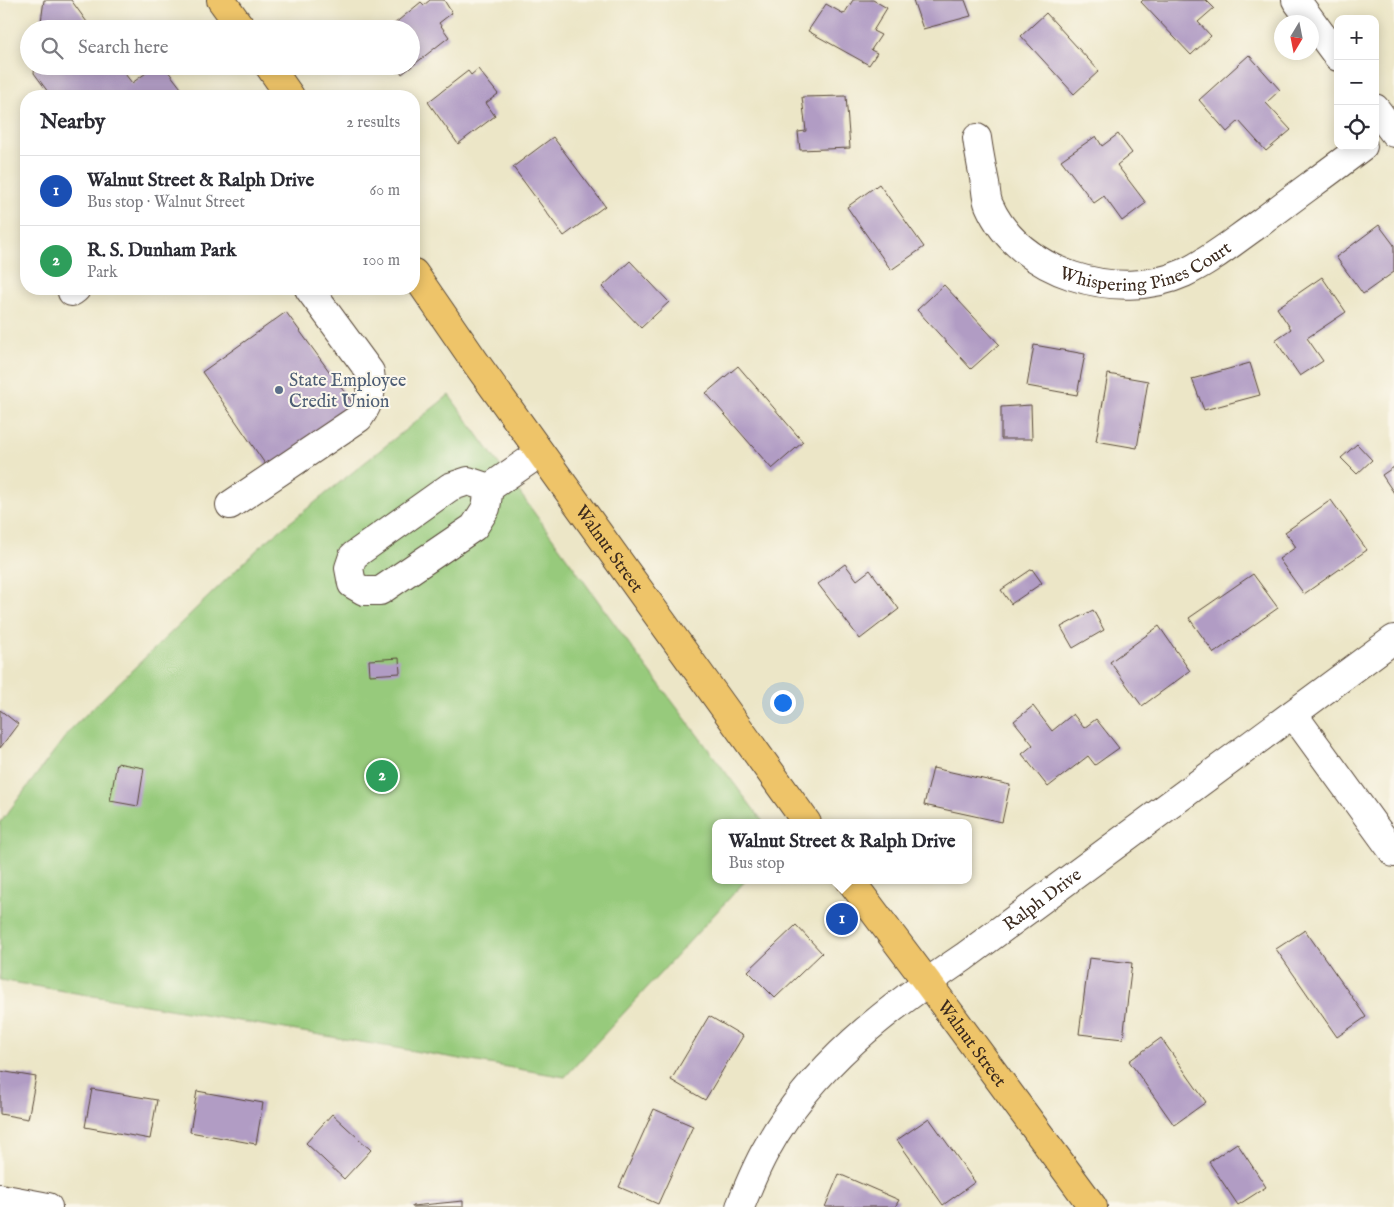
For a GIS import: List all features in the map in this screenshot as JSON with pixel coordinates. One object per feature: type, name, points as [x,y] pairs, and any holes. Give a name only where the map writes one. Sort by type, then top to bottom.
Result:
[{"type":"main road","points":[[221,0],[235,20]]},
{"type":"main road","points":[[275,75],[286,90]]},
{"type":"main road","name":"Walnut Street","points":[[420,282],[476,364],[804,819]]},
{"type":"main road","name":"Walnut Street","points":[[853,884],[1092,1207]]},
{"type":"street","points":[[1296,0],[1334,52]]},
{"type":"street","name":"Whispering Pines Court","points":[[977,138],[988,204],[999,224],[1019,246],[1041,262],[1081,280],[1130,286],[1159,282],[1184,273],[1214,256],[1358,150]]},
{"type":"street","points":[[230,505],[359,418],[371,396],[372,383],[370,372],[314,295]]},
{"type":"street","points":[[489,488],[468,481],[450,487],[353,556],[348,568],[352,584],[364,591],[380,591],[474,527],[486,508],[489,488],[540,453]]},
{"type":"street","name":"Ralph Drive","points":[[740,1207],[767,1147],[793,1108],[820,1074],[862,1033],[927,982],[964,957],[1394,639]]},
{"type":"street","points":[[1293,714],[1394,854]]},
{"type":"street","points":[[0,1198],[48,1207]]},
{"type":"green space","points":[[449,395],[635,652],[761,819],[712,819],[712,884],[742,884],[565,1077],[0,980],[0,823],[71,729],[263,544]]},
{"type":"building","points":[[44,0],[71,0],[85,20],[41,20]]},
{"type":"building","points":[[430,0],[444,0],[452,13],[439,23],[449,37],[420,60],[420,20],[399,20],[421,2],[424,5]]},
{"type":"building","points":[[853,0],[873,0],[887,8],[873,31],[881,35],[871,50],[877,53],[869,65],[808,31],[826,4],[844,14]]},
{"type":"building","points":[[913,0],[965,0],[971,16],[923,29]]},
{"type":"building","points":[[1143,0],[1206,0],[1214,8],[1198,22],[1211,36],[1191,55],[1141,2]]},
{"type":"building","points":[[1046,13],[1099,71],[1074,94],[1021,36]]},
{"type":"building","points":[[1249,55],[1280,90],[1266,103],[1291,130],[1266,151],[1239,121],[1227,132],[1199,100]]},
{"type":"building","points":[[478,69],[498,94],[486,103],[495,116],[458,144],[428,102],[468,71],[471,75]]},
{"type":"building","points":[[35,75],[126,75],[132,83],[143,75],[171,75],[182,90],[47,90]]},
{"type":"building","points":[[846,96],[850,148],[800,150],[798,132],[806,131],[802,97]]},
{"type":"building","points":[[1118,134],[1132,153],[1117,165],[1146,203],[1122,221],[1104,196],[1094,203],[1061,160],[1096,136],[1102,146]]},
{"type":"building","points":[[553,137],[605,206],[564,236],[513,167]]},
{"type":"building","points":[[879,184],[924,247],[891,270],[847,207]]},
{"type":"building","points":[[1379,225],[1394,245],[1394,272],[1363,294],[1336,257]]},
{"type":"building","points":[[630,261],[669,302],[641,328],[602,287]]},
{"type":"building","points":[[1322,277],[1346,312],[1307,338],[1323,361],[1300,376],[1275,340],[1291,329],[1277,308]]},
{"type":"building","points":[[944,285],[999,344],[971,369],[917,310]]},
{"type":"building","name":"State Employee Credit Union","points":[[286,312],[356,408],[270,471],[202,372]]},
{"type":"building","points":[[1034,345],[1085,354],[1077,395],[1027,386]]},
{"type":"building","points":[[1250,363],[1260,395],[1204,410],[1192,379]]},
{"type":"building","points":[[738,366],[803,442],[772,469],[706,393]]},
{"type":"building","points":[[1108,374],[1148,381],[1137,448],[1096,441]]},
{"type":"building","points":[[1031,405],[1032,439],[1001,439],[1001,407]]},
{"type":"building","points":[[1357,444],[1372,460],[1357,474],[1341,458]]},
{"type":"building","points":[[1394,467],[1394,493],[1382,475]]},
{"type":"building","points":[[1331,500],[1367,550],[1304,594],[1279,559],[1296,547],[1285,532]]},
{"type":"building","points":[[845,564],[857,580],[870,570],[899,609],[860,639],[818,584]]},
{"type":"building","points":[[1032,569],[1042,583],[1011,604],[1001,590]]},
{"type":"building","points":[[1253,574],[1278,608],[1214,653],[1189,618]]},
{"type":"building","points":[[1093,610],[1104,630],[1073,648],[1061,627]]},
{"type":"building","points":[[1159,626],[1190,671],[1142,706],[1110,662]]},
{"type":"building","points":[[399,658],[400,673],[370,675],[369,660]]},
{"type":"building","points":[[1033,706],[1052,731],[1073,714],[1084,728],[1096,719],[1119,748],[1095,765],[1088,756],[1048,787],[1022,754],[1033,745],[1014,721]]},
{"type":"building","points":[[0,710],[18,724],[0,748]]},
{"type":"building","points":[[117,763],[144,768],[138,806],[110,801]]},
{"type":"building","points":[[933,768],[1010,785],[1002,822],[924,805]]},
{"type":"building","points":[[796,925],[822,953],[775,998],[748,971]]},
{"type":"building","points":[[1305,930],[1366,1017],[1337,1037],[1276,949]]},
{"type":"building","points":[[1089,958],[1132,963],[1123,1039],[1079,1034]]},
{"type":"building","points":[[709,1016],[743,1036],[705,1100],[671,1080]]},
{"type":"building","points":[[1161,1038],[1206,1102],[1174,1125],[1129,1061]]},
{"type":"building","points":[[0,1071],[36,1077],[28,1119],[0,1114]]},
{"type":"building","points":[[92,1089],[157,1100],[150,1139],[85,1127]]},
{"type":"building","points":[[197,1091],[263,1103],[256,1144],[190,1132]]},
{"type":"building","points":[[654,1109],[693,1126],[658,1204],[619,1187]]},
{"type":"building","points":[[332,1114],[371,1150],[344,1179],[306,1143]]},
{"type":"building","points":[[929,1118],[975,1182],[943,1205],[897,1140]]},
{"type":"building","points":[[1237,1143],[1266,1187],[1238,1205],[1209,1162]]},
{"type":"building","points":[[839,1174],[899,1200],[895,1207],[825,1207]]},
{"type":"building","points":[[463,1201],[463,1207],[412,1207],[412,1206]]},
{"type":"place","name":"State Employee Credit Union","points":[[279,390]]},
{"type":"place","name":"R. S. Dunham Park","points":[[382,776]]},
{"type":"place","name":"Walnut Street & Ralph Drive","points":[[842,919]]}]
